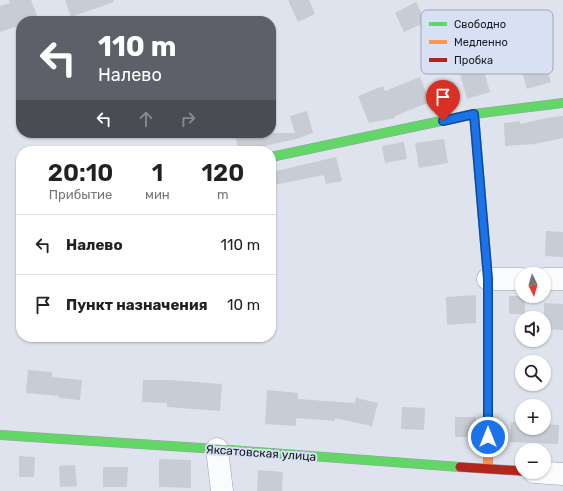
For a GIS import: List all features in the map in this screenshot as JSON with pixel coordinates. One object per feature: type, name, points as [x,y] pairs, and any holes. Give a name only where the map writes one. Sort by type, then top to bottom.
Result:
[{"type":"street","points":[[276,156],[474,114],[563,103]]},
{"type":"street","points":[[474,114],[488,279],[488,469]]},
{"type":"street","points":[[488,279],[515,279]]},
{"type":"street","points":[[551,279],[563,279]]},
{"type":"street","name":"Яксатовская улица","points":[[0,435],[515,471]]},
{"type":"street","points":[[217,449],[222,491]]},
{"type":"street","points":[[551,473],[563,474]]},
{"type":"building","points":[[9,0],[31,0],[37,16],[16,16],[16,27],[0,32],[0,6],[10,3]]},
{"type":"building","points":[[65,0],[113,0],[114,2],[74,16],[71,16]]},
{"type":"building","points":[[288,0],[309,0],[315,14],[298,22]]},
{"type":"building","points":[[416,2],[421,12],[421,24],[404,32],[395,13]]},
{"type":"building","points":[[460,74],[485,74],[490,92],[467,99]]},
{"type":"building","points":[[523,74],[549,74],[551,82],[527,89]]},
{"type":"building","points":[[420,77],[430,102],[395,116],[395,118],[369,123],[358,96],[383,86],[385,91]]},
{"type":"building","points":[[307,111],[313,133],[296,139],[266,146],[238,146],[235,138],[276,138],[276,133],[295,133],[290,116]]},
{"type":"building","points":[[563,116],[563,138],[535,144],[505,146],[504,123],[520,121],[520,124]]},
{"type":"building","points":[[444,139],[448,163],[419,168],[415,143]]},
{"type":"building","points":[[404,142],[407,159],[385,163],[382,146]]},
{"type":"building","points":[[336,157],[342,181],[326,184],[324,175],[276,185],[276,171]]},
{"type":"building","points":[[546,231],[563,232],[563,257],[545,256]]},
{"type":"building","points":[[476,295],[476,323],[447,325],[446,297]]},
{"type":"building","points":[[509,296],[515,296],[515,303],[525,303],[525,311],[515,311],[515,314],[509,314]]},
{"type":"building","points":[[544,303],[563,304],[563,330],[551,329],[551,311],[544,311]]},
{"type":"building","points":[[28,370],[52,372],[52,377],[82,380],[80,400],[59,398],[59,396],[26,393]]},
{"type":"building","points":[[143,380],[169,380],[222,384],[220,411],[167,407],[167,403],[142,402]]},
{"type":"building","points":[[267,390],[298,393],[298,399],[355,403],[356,398],[378,403],[372,426],[335,418],[335,421],[296,418],[296,426],[265,424]]},
{"type":"building","points":[[402,407],[425,408],[424,430],[401,429]]},
{"type":"building","points":[[455,417],[476,417],[476,437],[455,437]]},
{"type":"building","points":[[511,422],[515,422],[515,435],[551,435],[551,424],[559,425],[558,444],[510,442]]},
{"type":"building","points":[[19,456],[35,457],[34,477],[19,477]]},
{"type":"building","points":[[159,459],[191,460],[191,488],[159,487]]},
{"type":"building","points":[[75,465],[77,486],[60,487],[59,466]]},
{"type":"building","points":[[103,467],[128,467],[127,487],[103,487]]},
{"type":"building","points":[[258,470],[283,472],[282,491],[257,491]]},
{"type":"traffic: fast","points":[[276,156],[474,114],[563,103]]},
{"type":"traffic: fast","points":[[474,114],[488,279],[488,365]]},
{"type":"traffic: fast","points":[[0,435],[460,467]]},
{"type":"traffic: slow","points":[[488,365],[488,469]]},
{"type":"traffic: jam","points":[[460,467],[515,471]]},
{"type":"route","points":[[443,121],[474,114],[488,279],[488,437]]}]
